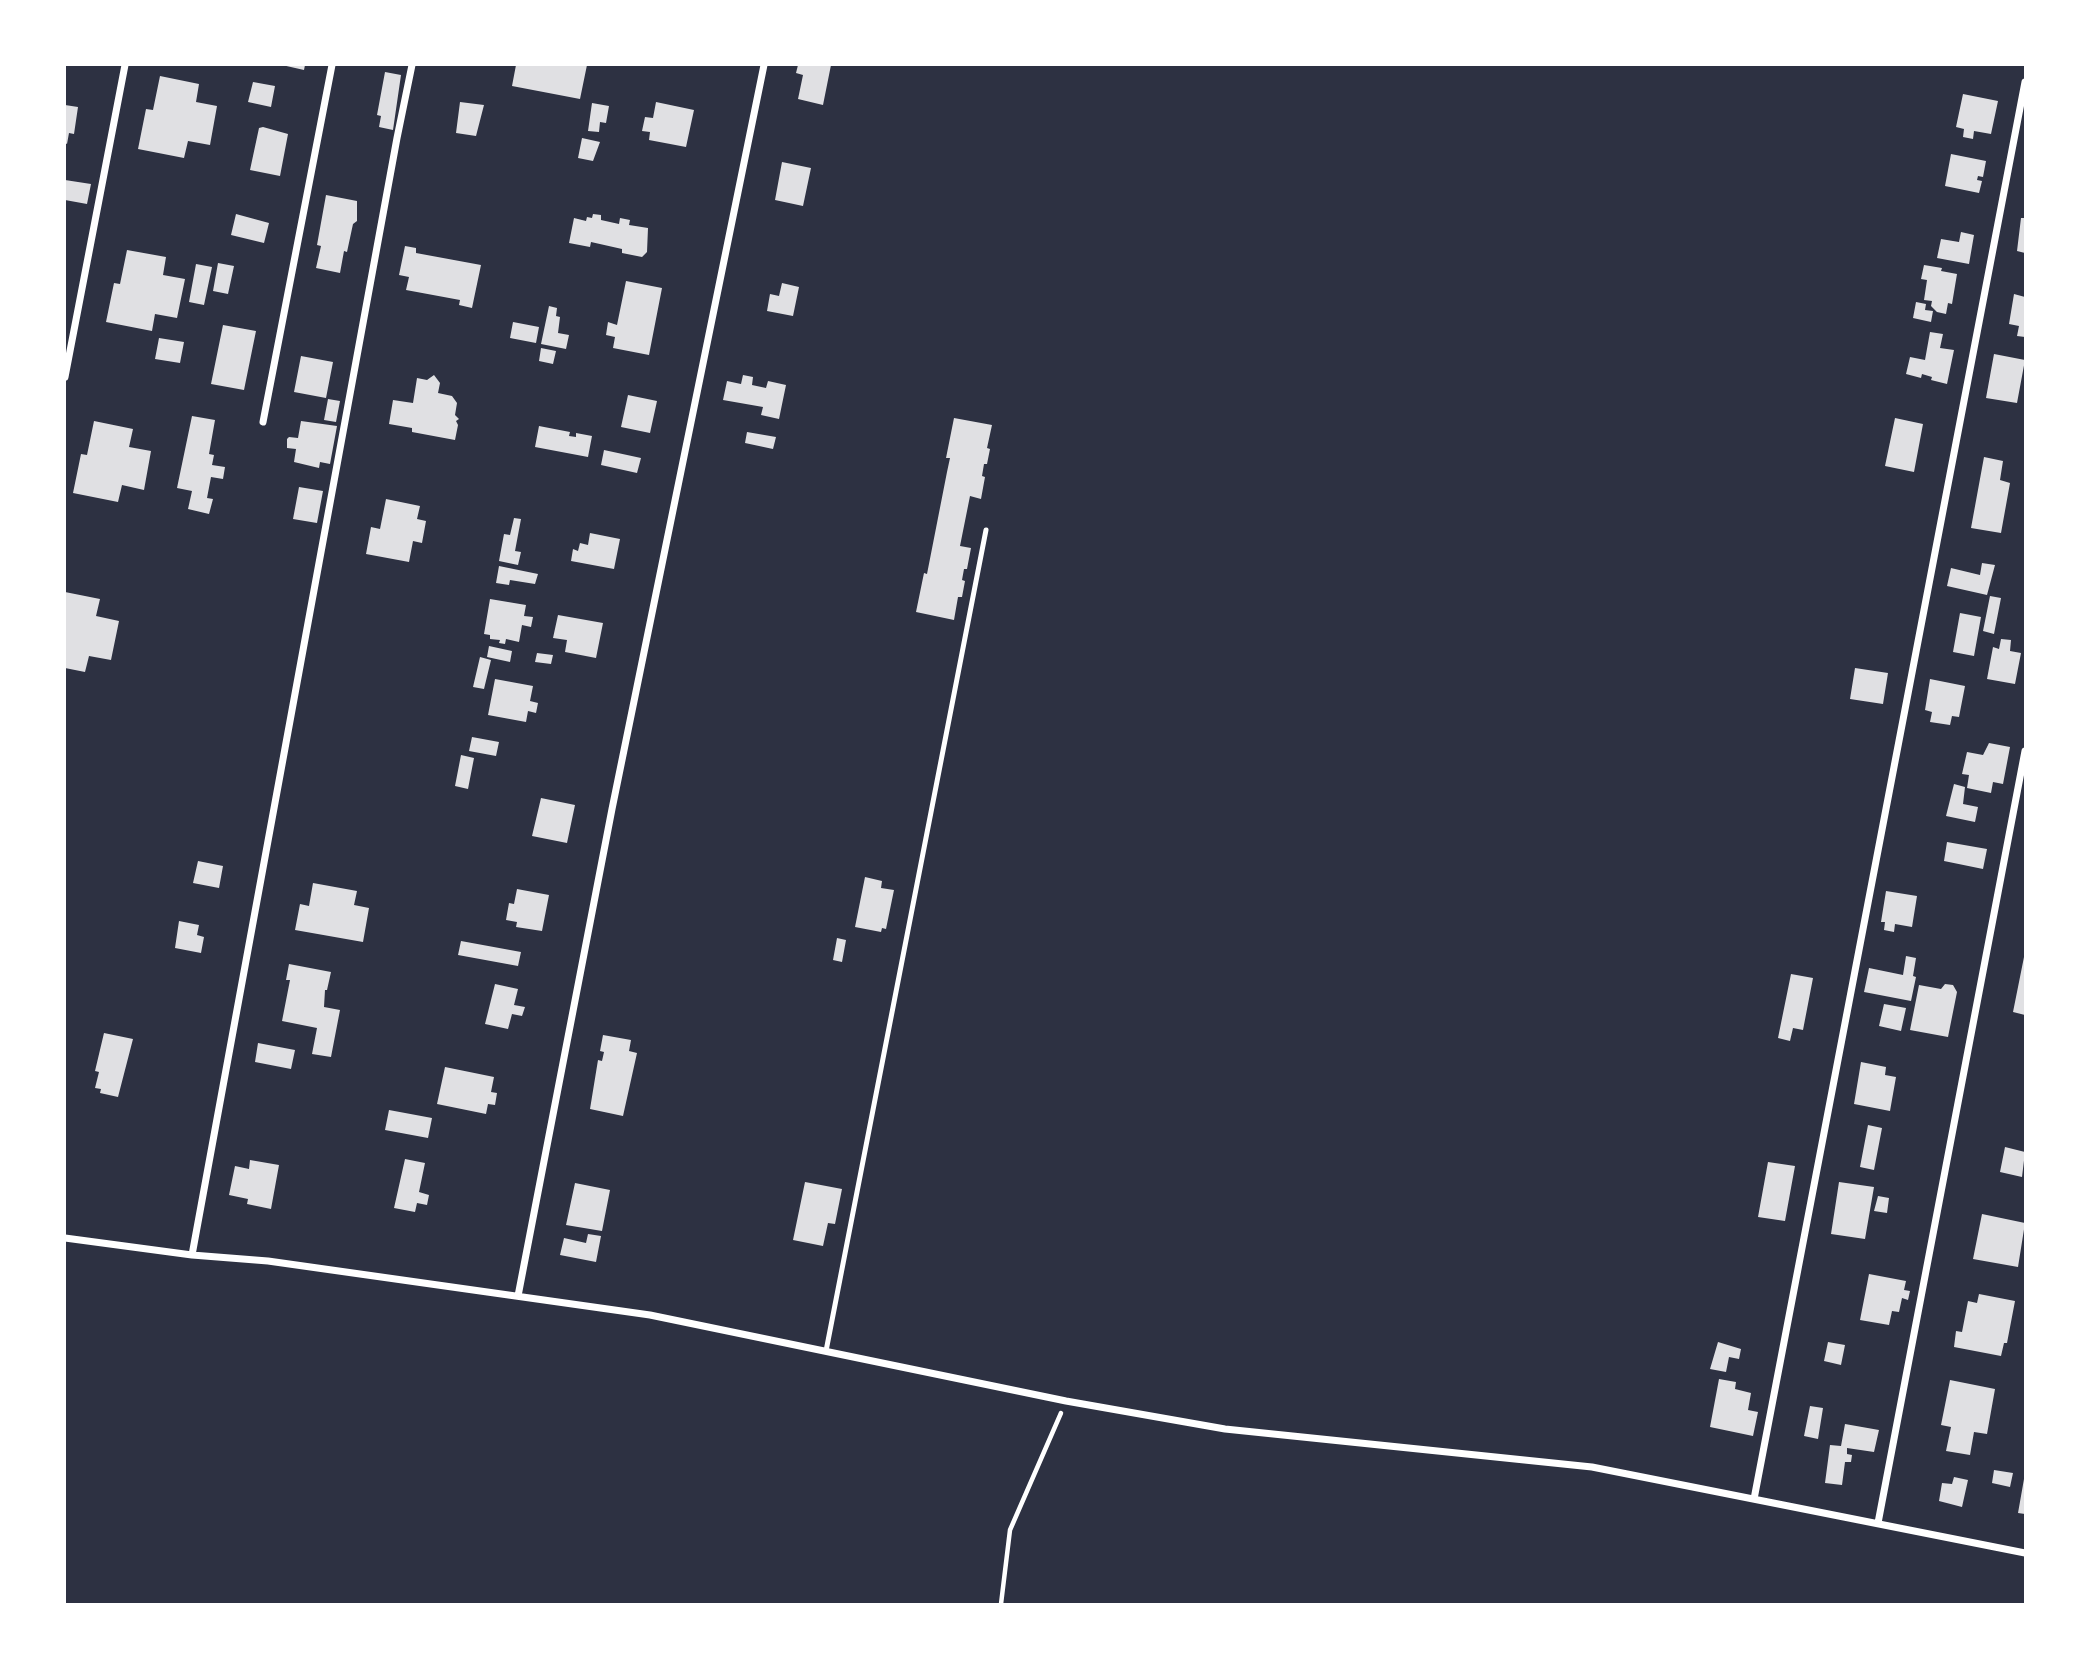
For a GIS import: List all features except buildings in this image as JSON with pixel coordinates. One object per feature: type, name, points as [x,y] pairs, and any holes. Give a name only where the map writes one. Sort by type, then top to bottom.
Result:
[{"type":"street","points":[[65,377],[125,65]]},
{"type":"street","points":[[262,422],[332,65]]},
{"type":"street","points":[[192,1255],[412,65]]},
{"type":"street","points":[[518,1296],[610,823],[764,65]]},
{"type":"street","points":[[1754,1499],[2025,82]]},
{"type":"street","points":[[1878,1523],[2025,751]]},
{"type":"street","points":[[65,1238],[192,1255],[268,1261],[650,1315],[1066,1401],[1225,1429],[1592,1467],[2025,1553]]},
{"type":"lane","points":[[826,1351],[986,530]]},
{"type":"path","points":[[1001,1604],[1010,1530],[1066,1401]]}]
